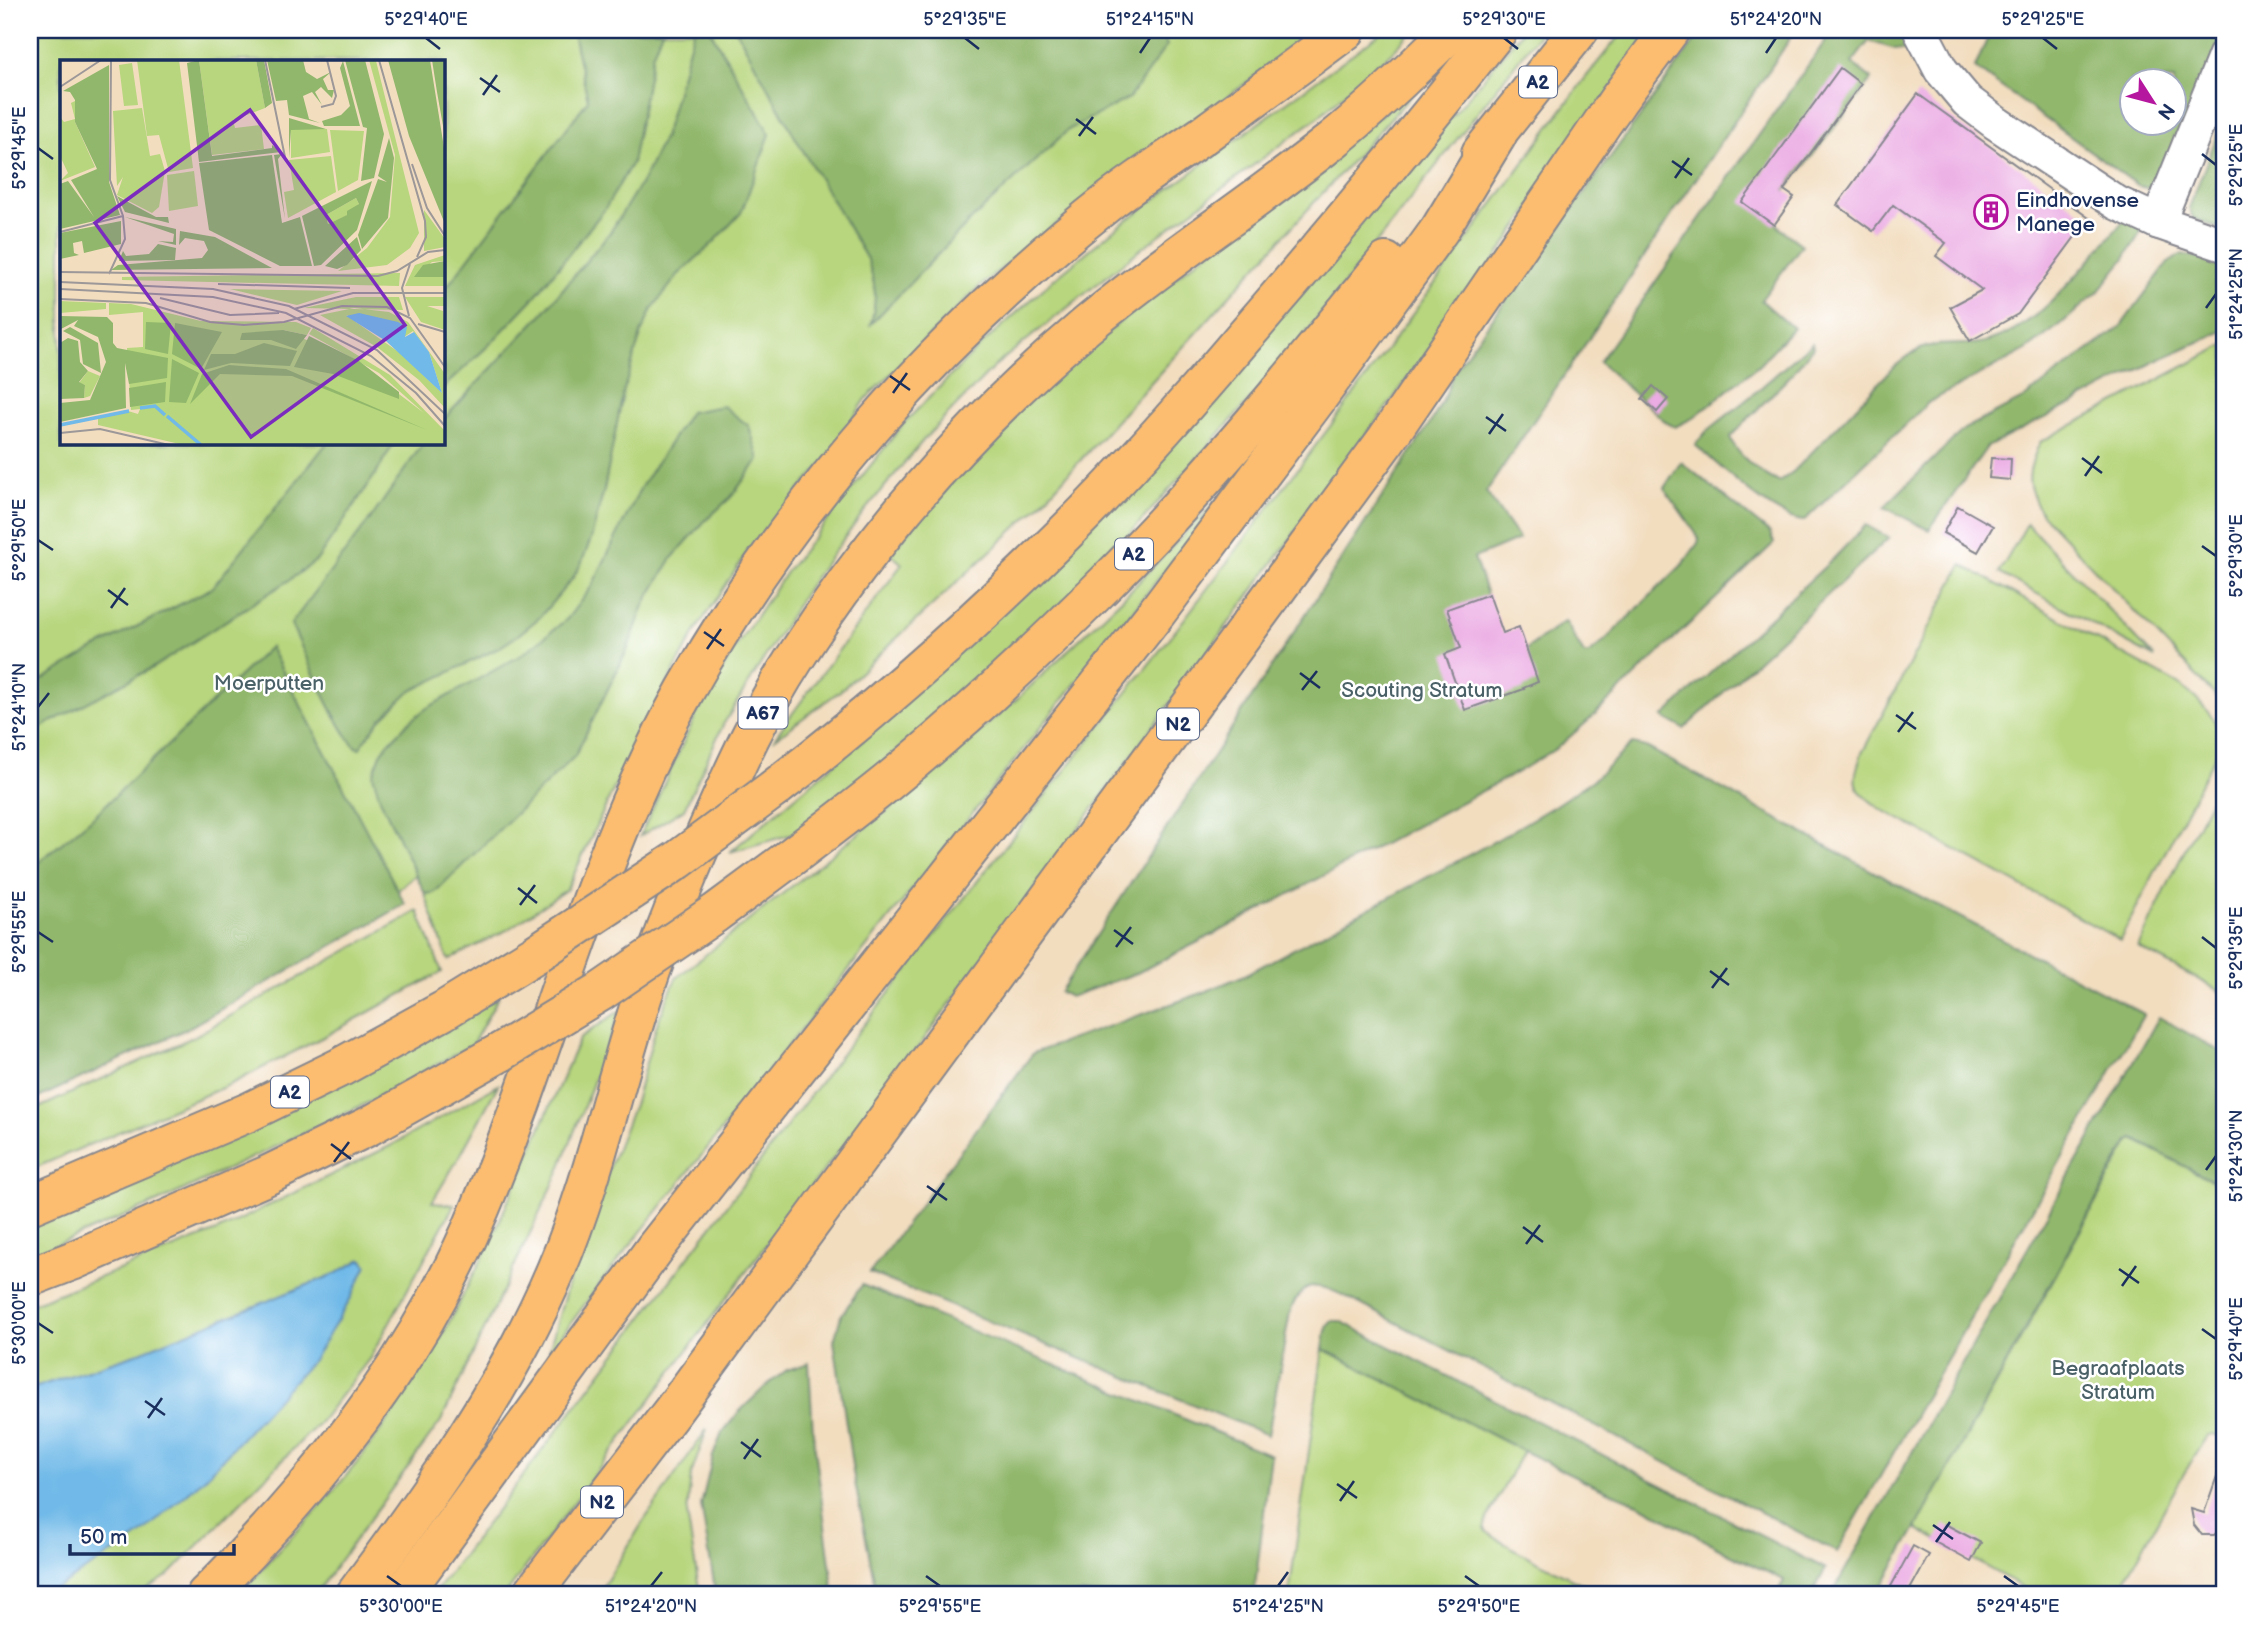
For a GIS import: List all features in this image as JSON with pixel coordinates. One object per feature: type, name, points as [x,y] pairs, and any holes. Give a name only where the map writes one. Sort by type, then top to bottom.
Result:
[{"type":"highway","points":[[206,1595],[262,1537],[334,1455],[390,1377],[445,1284],[480,1209],[514,1122],[601,872],[628,806],[683,693],[715,639],[781,541],[870,428],[998,295],[1115,197],[1346,30]]},
{"type":"highway","name":"A67","points":[[355,1595],[425,1501],[478,1420],[556,1271],[584,1193],[637,1013],[676,901],[736,765],[760,718],[793,660],[837,596],[886,529],[945,461],[1010,393],[1088,325],[1332,140],[1452,30]]},
{"type":"highway","name":"A2","points":[[30,1205],[249,1112],[341,1067],[443,1011],[678,860],[844,735],[929,661],[1055,543],[1110,487],[1199,390],[1340,227],[1498,30]]},
{"type":"highway","name":"A2","points":[[30,1277],[266,1176],[369,1126],[502,1052],[600,992],[714,914],[890,781],[996,688],[1108,581],[1204,479],[1294,376],[1413,229],[1497,135],[1579,30]]},
{"type":"highway","name":"N2","points":[[531,1595],[674,1409],[1378,451],[1618,100],[1670,30]]},
{"type":"highway","points":[[402,1595],[656,1247],[1157,612],[1320,396],[1440,229],[1497,135]]},
{"type":"street","points":[[1920,30],[1941,70],[1967,101],[1996,123],[2117,203],[2158,222],[2225,245]]},
{"type":"street","points":[[2158,222],[2225,56]]},
{"type":"green space","name":"Moerputten","points":[[30,30],[1317,30],[1046,232],[978,288],[866,399],[826,460],[749,550],[698,627],[638,737],[567,889],[507,930],[448,960],[425,894],[434,892],[575,756],[633,633],[549,761],[376,909],[30,1087]],"holes":[[[950,242],[871,323],[875,311],[892,288]]]},
{"type":"green space","points":[[572,30],[662,30],[652,56],[632,163],[605,209],[532,300],[444,387],[444,291],[588,100]]},
{"type":"green space","points":[[694,30],[710,30],[770,134],[741,213],[679,274],[652,309],[642,331],[623,393],[604,490],[591,539],[581,564],[573,578],[540,617],[499,648],[409,692],[380,720],[359,749],[351,742],[332,712],[291,624],[422,445],[444,444],[444,419],[543,313],[611,231],[645,176],[665,134]]},
{"type":"green space","points":[[736,30],[1158,30],[1167,45],[1129,98],[1068,130],[967,224],[871,324],[875,292],[868,261]]},
{"type":"green space","points":[[1385,30],[1413,30],[1317,118],[1142,248],[997,364],[926,437],[866,509],[810,584],[723,725],[684,809],[640,836],[695,717],[735,648],[787,571],[905,422],[978,348],[1054,279],[1116,228]]},
{"type":"green space","points":[[1523,30],[1542,30],[1282,364],[1099,568],[988,674],[803,831],[730,852],[866,737],[1455,113]]},
{"type":"green space","points":[[1624,30],[1654,30],[1493,262],[895,1079],[772,1237],[505,1595],[433,1595],[849,1044],[1176,630],[1341,412],[1586,77]]},
{"type":"green space","name":"Scouting Stratum","points":[[1703,30],[1796,30],[1486,492],[1519,539],[1474,558],[1502,636],[1525,650],[1565,621],[1584,654],[1589,654],[1683,564],[1698,543],[1695,532],[1664,488],[1681,462],[1770,533],[1774,543],[1557,748],[1518,772],[1137,973],[1070,997],[1060,992],[1434,417],[1454,371]]},
{"type":"green space","points":[[1833,30],[1906,30],[1916,49],[1897,49],[1869,41],[1852,63],[1872,79],[1768,213],[1781,229],[1802,245],[1761,300],[1793,328],[1759,365],[1693,418],[1675,427],[1667,423],[1599,362]]},
{"type":"green space","points":[[1991,30],[2225,30],[2188,116],[2188,66],[2118,66],[2118,136],[2179,136],[2153,190],[2139,186],[1975,68]]},
{"type":"green space","points":[[1427,78],[1038,507],[840,691],[773,740],[902,564],[890,553],[1019,402]]},
{"type":"green space","points":[[2225,115],[2225,231],[2193,218],[2189,208]]},
{"type":"green space","points":[[2129,213],[2144,227],[2125,258],[2098,292],[2026,350],[1929,402],[1804,521],[1791,518],[1762,501],[1695,445],[1706,432],[1812,343],[1813,347],[1790,376],[1730,437],[1750,464],[1779,482],[1794,471],[1892,369],[1910,355],[1929,346],[1988,341],[2017,328],[2041,311],[2084,267]]},
{"type":"green space","points":[[2182,254],[2225,262],[2225,330],[2154,362],[1987,447],[1929,530],[1884,507],[1964,429],[2023,399],[2120,327],[2167,264]]},
{"type":"green space","points":[[2225,345],[2225,706],[2041,513],[2029,478],[2040,442]]},
{"type":"green space","points":[[723,406],[749,426],[759,459],[731,497],[672,558],[645,603],[627,650],[575,756],[434,893],[425,894],[380,799],[373,775],[381,754],[409,722],[427,708],[523,654],[567,619],[592,586],[641,487],[690,412]]},
{"type":"green space","points":[[326,444],[393,444],[317,560],[154,667],[30,735],[30,687],[99,646],[212,588]]},
{"type":"green space","points":[[1239,477],[602,1281],[548,1354],[579,1245],[635,1102],[657,1024],[676,978],[902,799],[1018,698],[1128,593]]},
{"type":"green space","points":[[2027,524],[2155,658],[1999,573]]},
{"type":"green space","points":[[1866,525],[1889,538],[1684,729],[1663,717],[1833,559]]},
{"type":"green space","points":[[1962,565],[2176,683],[2204,707],[2225,736],[2120,940],[1879,808],[1863,795],[1856,785],[1856,772],[1862,753]]},
{"type":"green space","points":[[270,647],[405,904],[188,1028],[30,1102],[30,869],[91,819]]},
{"type":"green space","points":[[1632,744],[1646,747],[1872,871],[2144,1014],[1837,1552],[1349,1298],[1321,1287],[1307,1288],[1295,1301],[1290,1312],[1268,1435],[870,1273],[1033,1053],[1202,993],[1247,974],[1495,841],[1554,806],[1593,780]]},
{"type":"green space","points":[[2225,774],[2225,994],[2138,947]]},
{"type":"green space","points":[[418,911],[442,972],[231,1084],[30,1170],[30,1112],[191,1038]]},
{"type":"green space","points":[[498,998],[472,1045],[365,1104],[160,1201],[30,1256],[30,1220]]},
{"type":"green space","points":[[621,1010],[558,1174],[441,1421],[315,1595],[240,1595],[319,1508],[391,1416],[438,1343],[487,1249],[580,1038]]},
{"type":"green space","points":[[2159,1017],[2225,1054],[2225,1188],[2134,1139],[2128,1142],[1878,1593],[1882,1595],[1831,1595]]},
{"type":"green space","points":[[498,1085],[432,1202],[454,1205],[370,1358],[320,1422],[169,1575],[137,1595],[43,1595],[54,1590],[361,1259],[335,1274],[130,1356],[30,1389],[30,1305],[217,1231],[390,1146]]},
{"type":"green space","name":"Begraafplaats Stratum","points":[[2131,1139],[2225,1188],[2225,1438],[2208,1436],[2183,1475],[2117,1595],[2037,1595],[1916,1528]]},
{"type":"green space","points":[[862,1285],[1271,1455],[1254,1595],[877,1595],[853,1472],[834,1341],[841,1316]]},
{"type":"green space","points":[[1332,1321],[1340,1321],[1826,1569],[1811,1595],[1778,1595],[1784,1580],[1637,1503],[1523,1451],[1323,1349],[1326,1330]]},
{"type":"green space","points":[[1323,1349],[1523,1451],[1487,1519],[1485,1529],[1521,1553],[1605,1595],[1289,1595]]},
{"type":"green space","points":[[809,1363],[813,1433],[834,1595],[716,1595],[701,1505],[713,1456],[722,1433],[766,1386],[787,1370]]},
{"type":"green space","points":[[707,1429],[691,1475],[687,1514],[700,1595],[598,1595],[643,1522]]},
{"type":"water","points":[[362,1259],[367,1265],[349,1302],[313,1360],[205,1478],[139,1536],[54,1590],[43,1595],[30,1595],[30,1389],[130,1356],[335,1274]]},
{"type":"building","points":[[1840,68],[1861,84],[1784,190],[1794,197],[1774,225],[1742,202]]},
{"type":"building","name":"Eindhovense Manege","points":[[1918,94],[2089,218],[2018,314],[1970,341],[1950,307],[1982,290],[1936,256],[1946,243],[1893,205],[1873,231],[1837,205]]},
{"type":"building","points":[[1653,386],[1668,399],[1657,412],[1642,399]]},
{"type":"building","points":[[1991,458],[2011,459],[2010,480],[1989,478]]},
{"type":"building","points":[[1958,506],[1993,526],[1978,552],[1943,533]]},
{"type":"building","points":[[1489,594],[1503,633],[1519,627],[1538,682],[1465,710],[1445,654],[1461,648],[1447,609]]},
{"type":"building","points":[[2223,1459],[2225,1526],[2214,1535],[2202,1535],[2194,1525],[2191,1509],[2204,1513]]},
{"type":"building","points":[[1945,1524],[1981,1543],[1971,1562],[1935,1542]]},
{"type":"building","points":[[1913,1546],[1929,1555],[1907,1595],[1899,1595],[1889,1590]]},
{"type":"place","name":"Eindhovense Manege","points":[[1991,212]]}]
